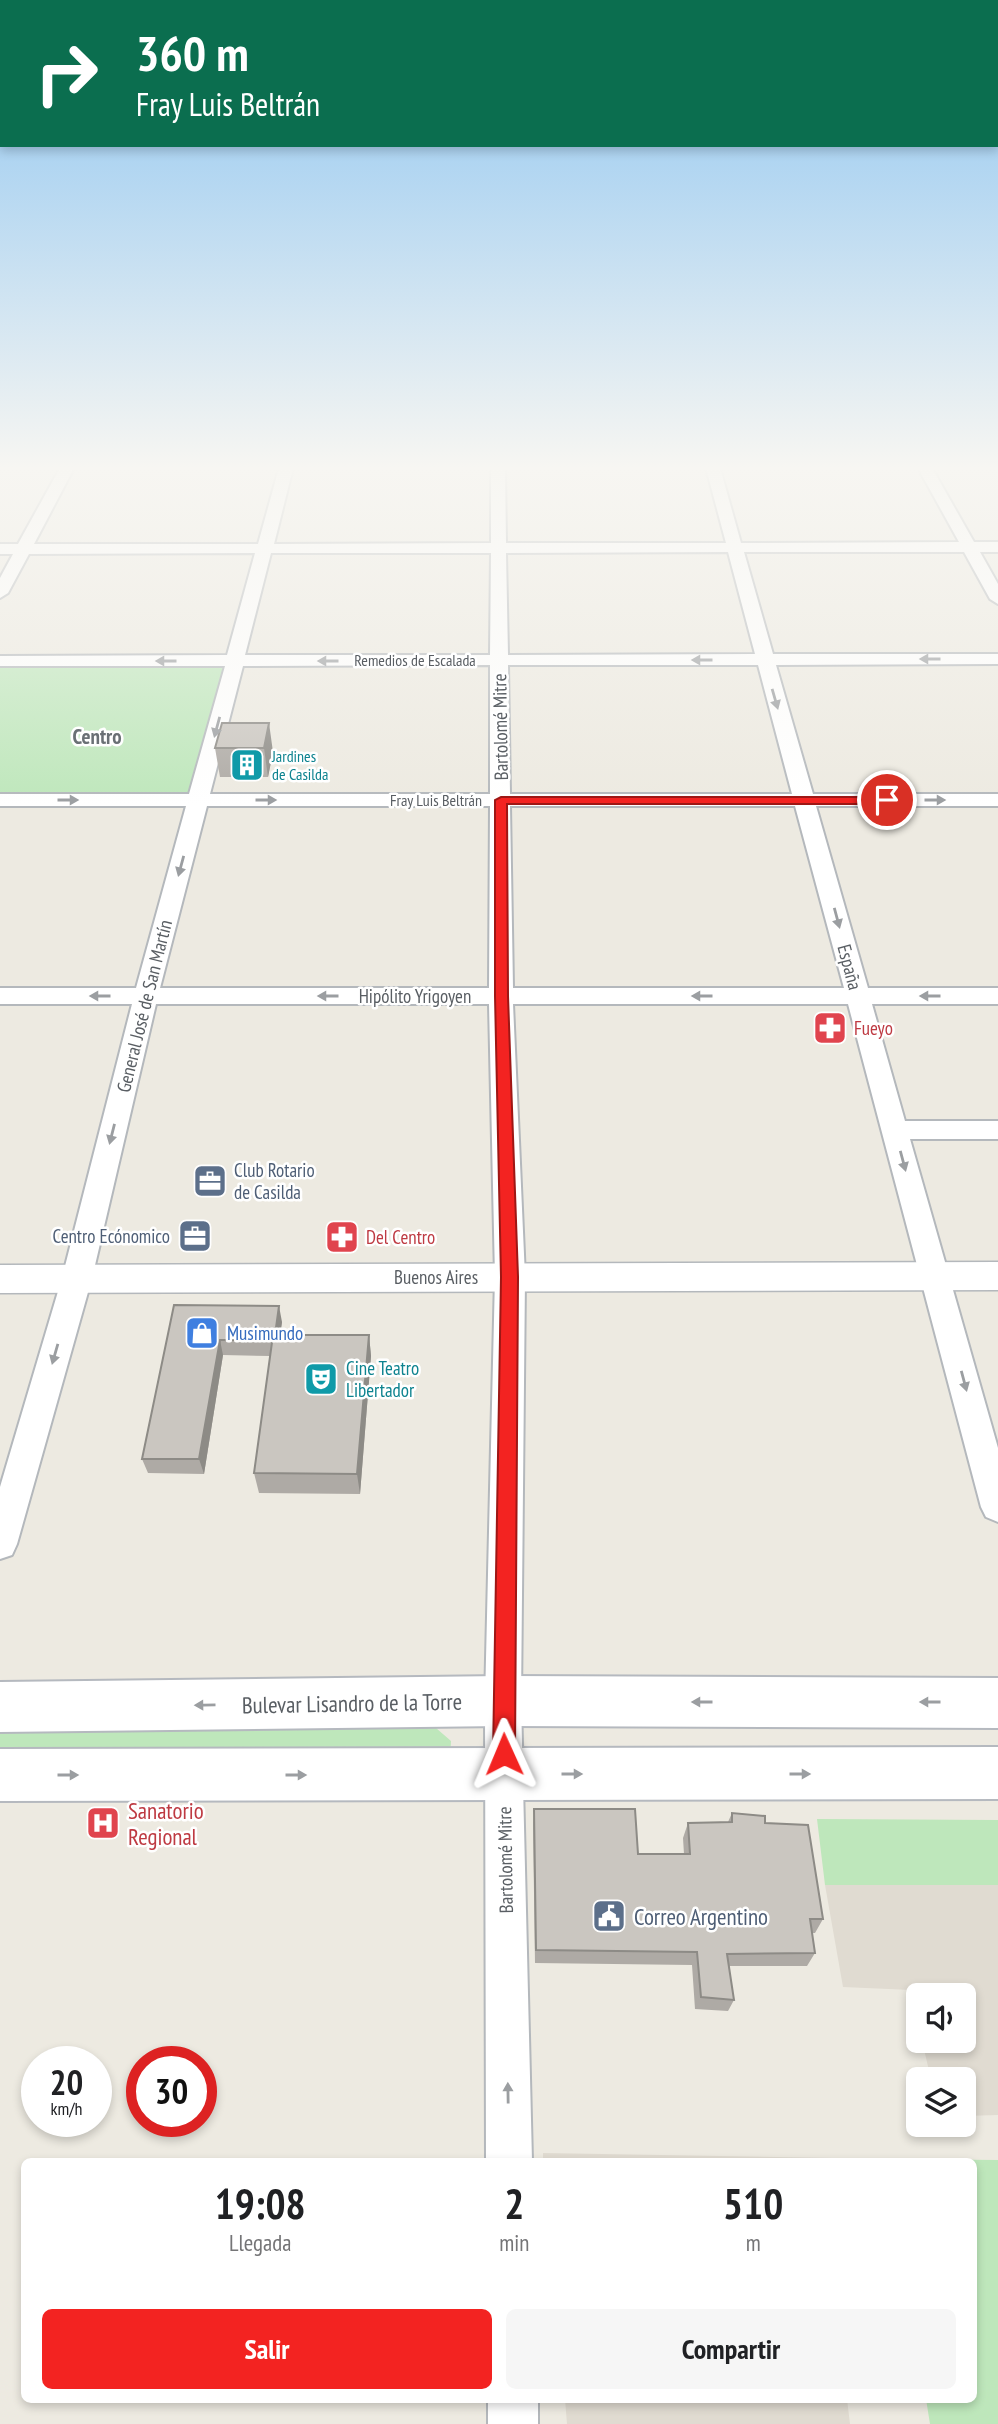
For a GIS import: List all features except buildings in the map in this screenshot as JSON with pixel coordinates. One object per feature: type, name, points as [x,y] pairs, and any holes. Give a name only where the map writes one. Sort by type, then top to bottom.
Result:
[{"type":"main road","name":"Bulevar Lisandro de la Torre","points":[[0,1707],[503,1701],[998,1703]]},
{"type":"main road","points":[[0,1775],[998,1773]]},
{"type":"street","name":"General José de San Martín","points":[[0,1544],[77,1278],[146,996],[257,581]]},
{"type":"street","name":"Bartolomé Mitre","points":[[500,581],[501,996],[510,1277],[503,1701],[509,2158]]},
{"type":"street","name":"España","points":[[743,581],[998,1507]]},
{"type":"street","points":[[988,581],[998,599]]},
{"type":"street","name":"Remedios de Escalada","points":[[0,662],[998,659]]},
{"type":"street","name":"Fray Luis Beltrán","points":[[0,800],[998,800]]},
{"type":"street","name":"Hipólito Yrigoyen","points":[[0,996],[998,996]]},
{"type":"street","points":[[895,1130],[998,1130]]},
{"type":"street","name":"Buenos Aires","points":[[0,1279],[998,1276]]},
{"type":"street","points":[[513,2403],[513,2424]]},
{"type":"shaded area","points":[[825,1885],[998,1885],[998,2115],[976,2116],[976,2067],[928,2067],[925,2053],[976,2053],[976,1983],[906,1983],[906,1990],[843,1987]]},
{"type":"shaded area","points":[[543,2153],[831,2158],[543,2158]]},
{"type":"shaded area","points":[[565,2403],[847,2403],[850,2424],[567,2424]]},
{"type":"green space","points":[[0,661],[235,661],[198,800],[0,800]]},
{"type":"green space","points":[[0,1724],[436,1728],[451,1741],[450,1759],[0,1767]]},
{"type":"green space","points":[[817,1819],[998,1820],[998,1885],[825,1885]]},
{"type":"green space","points":[[977,2160],[998,2160],[998,2424],[930,2424],[927,2403],[977,2403]]},
{"type":"place","name":"Jardines de Casilda","points":[[247,765]]},
{"type":"place","name":"Fueyo","points":[[830,1028]]},
{"type":"place","name":"Club Rotario de Casilda","points":[[210,1181]]},
{"type":"place","name":"Centro Ecónomico","points":[[195,1236]]},
{"type":"place","name":"Del Centro","points":[[342,1237]]},
{"type":"place","name":"Musimundo","points":[[202,1333]]},
{"type":"place","name":"Cine Teatro Libertador","points":[[321,1379]]},
{"type":"place","name":"Sanatorio Regional","points":[[103,1823]]},
{"type":"place","name":"Correo Argentino","points":[[609,1916]]},
{"type":"district","name":"Centro","points":[[97,736]]},
{"type":"route","points":[[504,1754],[510,1277],[501,996],[501,800],[887,800]]}]
